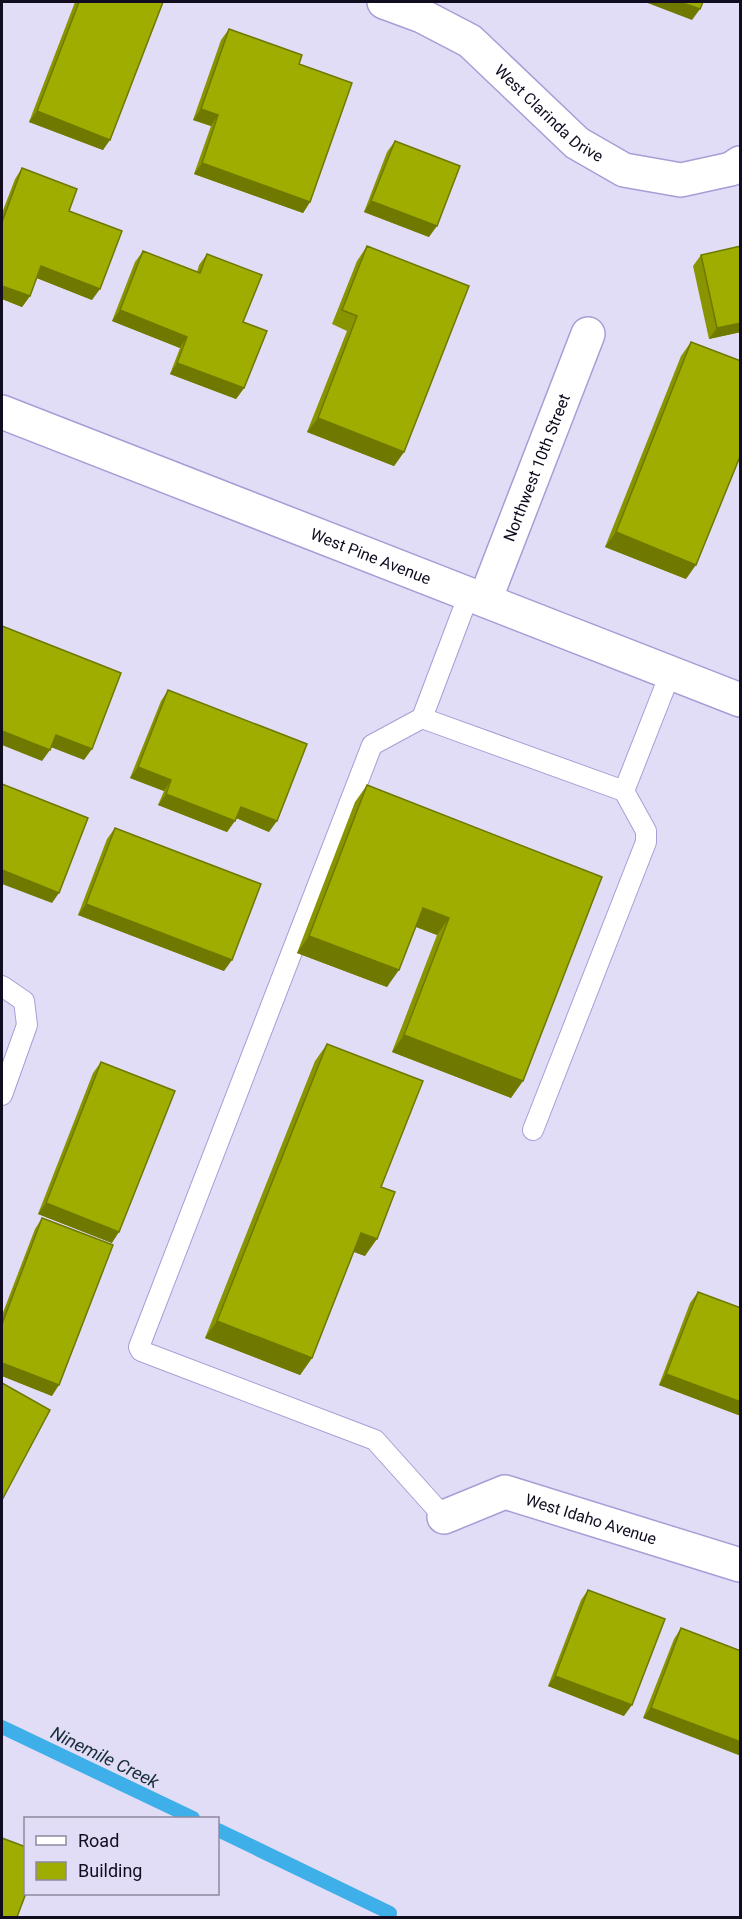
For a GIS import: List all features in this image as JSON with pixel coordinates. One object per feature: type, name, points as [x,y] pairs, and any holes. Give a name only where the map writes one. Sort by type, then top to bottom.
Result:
[{"type":"street","name":"West Clarinda Drive","points":[[384,2],[422,16],[470,41],[577,143],[624,170],[681,180],[736,166]]},
{"type":"street","name":"Northwest 10th Street","points":[[477,597],[588,334]]},
{"type":"street","name":"West Pine Avenue","points":[[2,412],[741,700]]},
{"type":"street","name":"West Idaho Avenue","points":[[444,1517],[505,1492],[741,1565]]},
{"type":"lane","points":[[444,1517],[375,1440],[141,1351],[139,1347],[372,745],[422,718],[477,597]]},
{"type":"lane","points":[[624,791],[670,674]]},
{"type":"lane","points":[[422,718],[624,791],[646,831],[646,842],[533,1130]]},
{"type":"lane","points":[[2,986],[24,1001],[27,1025],[2,1095]]},
{"type":"building","points":[[79,2],[163,2],[110,140],[37,111]]},
{"type":"building","points":[[680,2],[703,2],[700,9]]},
{"type":"building","points":[[229,29],[302,55],[299,64],[352,83],[310,202],[202,163],[218,115],[201,109]]},
{"type":"building","points":[[395,141],[460,166],[437,226],[371,201]]},
{"type":"building","points":[[22,168],[77,189],[69,211],[122,231],[100,289],[41,266],[30,296],[2,286],[2,222]]},
{"type":"building","points":[[367,246],[469,286],[404,452],[318,418],[357,316],[342,310]]},
{"type":"building","points":[[741,246],[741,323],[717,328],[701,255]]},
{"type":"building","points":[[143,251],[200,273],[207,254],[262,275],[243,322],[267,331],[244,388],[177,363],[187,337],[120,310]]},
{"type":"building","points":[[691,342],[741,361],[741,454],[696,565],[616,532]]},
{"type":"building","points":[[2,626],[121,673],[92,749],[56,735],[50,750],[2,731]]},
{"type":"building","points":[[168,690],[307,744],[277,821],[241,807],[235,821],[166,794],[171,780],[138,767]]},
{"type":"building","points":[[2,784],[88,818],[59,893],[2,870]]},
{"type":"building","points":[[367,785],[602,877],[523,1081],[404,1035],[449,918],[423,908],[399,970],[309,936]]},
{"type":"building","points":[[115,828],[261,884],[232,960],[86,904]]},
{"type":"building","points":[[327,1044],[423,1081],[381,1187],[395,1192],[377,1239],[361,1233],[312,1358],[217,1321]]},
{"type":"building","points":[[101,1062],[175,1091],[119,1232],[46,1203]]},
{"type":"building","points":[[42,1218],[113,1245],[59,1385],[2,1363],[2,1324]]},
{"type":"building","points":[[698,1292],[741,1308],[741,1402],[666,1374]]},
{"type":"building","points":[[2,1383],[50,1410],[2,1500]]},
{"type":"building","points":[[588,1590],[665,1619],[632,1705],[555,1676]]},
{"type":"building","points":[[681,1628],[741,1651],[741,1742],[651,1708]]},
{"type":"building","points":[[2,1838],[24,1846],[25,1895],[17,1917],[2,1917]]},
{"type":"waterway","name":"Ninemile Creek","points":[[2,1727],[191,1817]]},
{"type":"waterway","name":"Ninemile Creek","points":[[219,1830],[390,1913]]}]
